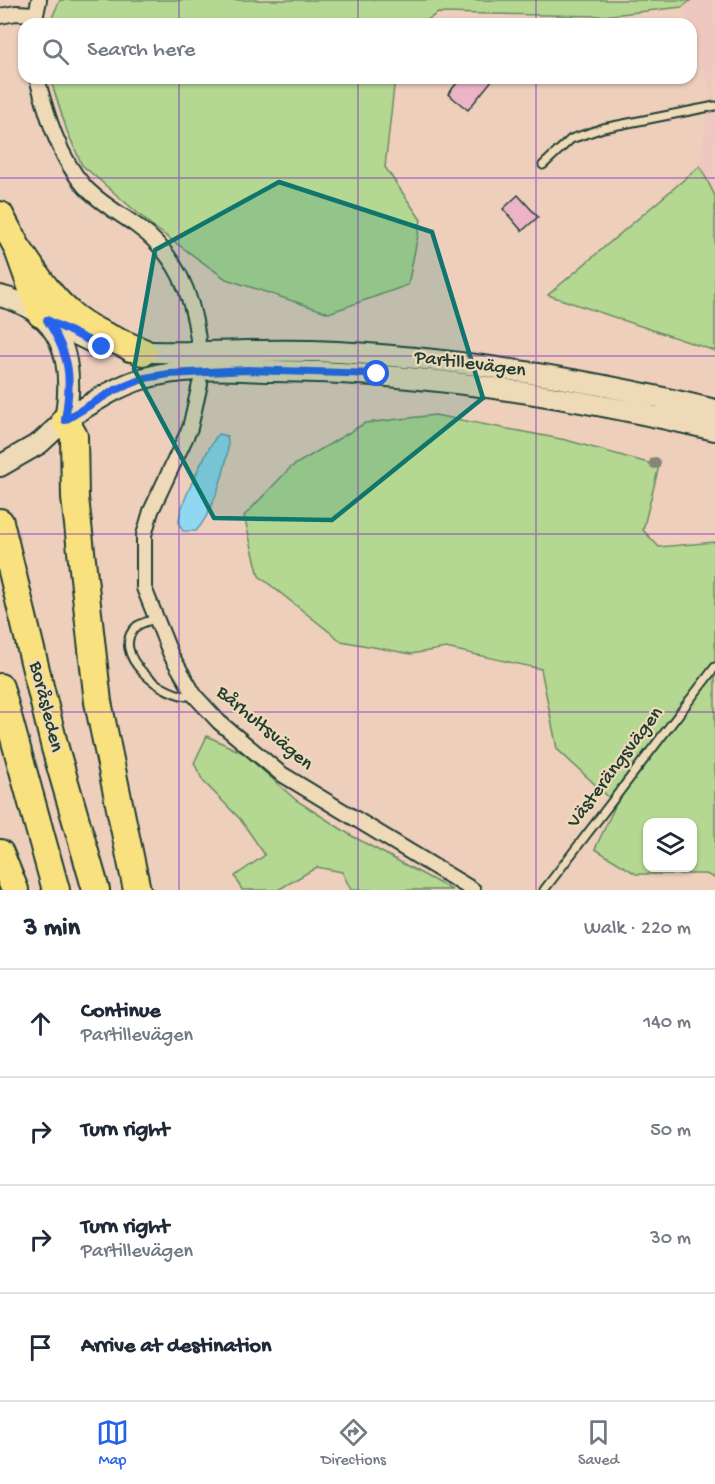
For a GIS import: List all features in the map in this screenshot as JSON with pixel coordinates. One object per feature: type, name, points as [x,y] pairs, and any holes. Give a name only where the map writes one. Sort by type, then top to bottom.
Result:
[{"type":"highway","points":[[0,215],[17,248],[44,317]]},
{"type":"highway","points":[[17,248],[47,289],[69,313],[91,329],[143,352]]},
{"type":"highway","points":[[65,420],[75,436],[75,498],[98,702],[137,890]]},
{"type":"highway","name":"Boråsleden","points":[[0,522],[55,748],[96,890]]},
{"type":"highway","name":"Boråsleden","points":[[0,687],[56,890]]},
{"type":"highway","points":[[0,853],[15,890]]},
{"type":"street","points":[[34,18],[39,0]]},
{"type":"street","points":[[0,16],[16,13],[31,18]]},
{"type":"street","points":[[39,84],[58,141],[70,166],[86,188],[162,247],[180,272],[193,306],[198,339]]},
{"type":"street","name":"Partillevägen","points":[[0,296],[102,347],[143,352],[310,351],[457,361],[599,384],[715,410]]},
{"type":"street","points":[[44,317],[60,340],[68,360],[70,379],[65,420]]},
{"type":"street","name":"Partillevägen","points":[[0,466],[40,443],[65,420],[113,391],[145,378],[195,371],[309,371],[456,381],[592,404],[715,430]]},
{"type":"street","name":"Bårhultsvägen","points":[[200,384],[190,428],[151,511],[144,535],[144,588],[154,619],[171,656],[195,696],[219,722],[280,773],[473,890]]},
{"type":"lane","points":[[543,165],[571,139],[603,128],[715,106]]},
{"type":"lane","points":[[154,619],[138,626],[130,636],[130,647],[137,667],[157,686],[183,698],[195,696]]},
{"type":"lane","name":"Västerängsvägen","points":[[544,890],[715,667]]},
{"type":"highlighted area","points":[[279,182],[432,232],[483,398],[332,520],[214,518],[134,369],[155,250]]},
{"type":"shaded area","points":[[691,0],[715,0],[715,196],[700,166],[710,92],[697,52],[697,18],[686,18],[682,7]]},
{"type":"green space","points":[[60,0],[691,0],[682,7],[603,16],[438,13],[430,18],[52,18]]},
{"type":"green space","points":[[52,84],[394,84],[385,167],[421,220],[408,285],[329,313],[226,279],[155,228],[82,165],[67,131]]},
{"type":"green space","points":[[700,166],[715,196],[715,351],[548,295]]},
{"type":"green space","points":[[435,415],[566,440],[659,466],[643,530],[659,547],[715,542],[715,878],[706,874],[636,874],[595,849],[616,804],[557,749],[541,669],[446,648],[411,654],[341,641],[259,576],[244,516],[291,467],[365,423]]},
{"type":"green space","points":[[207,736],[243,753],[296,800],[352,836],[452,890],[351,890],[342,872],[317,867],[278,890],[242,890],[235,876],[265,855],[240,819],[203,781],[194,763]]},
{"type":"water","points":[[218,434],[227,436],[228,446],[224,471],[214,499],[196,531],[183,531],[179,522],[183,504]]},
{"type":"building","points":[[456,84],[489,84],[468,110],[448,94]]},
{"type":"building","points":[[518,195],[538,217],[522,231],[503,209]]},
{"type":"route","points":[[102,347],[47,320],[60,340],[68,360],[70,379],[65,420],[113,391],[145,378],[169,374],[247,370],[377,374]]}]
